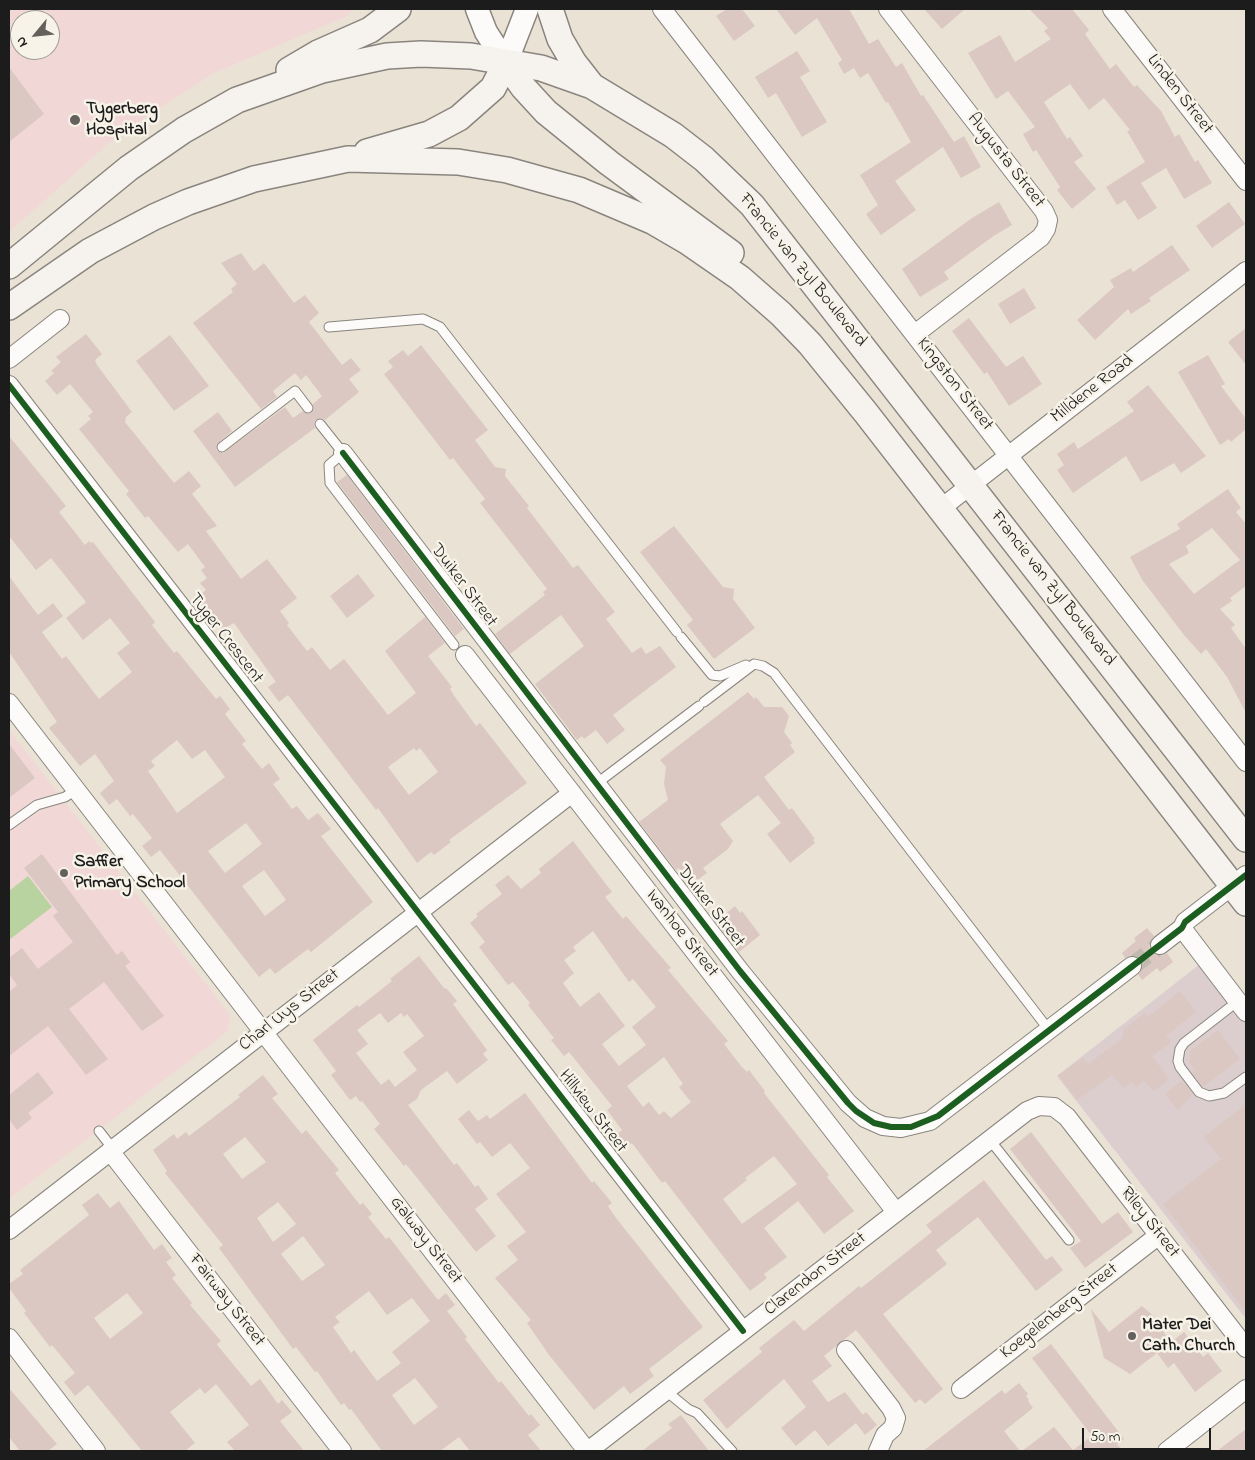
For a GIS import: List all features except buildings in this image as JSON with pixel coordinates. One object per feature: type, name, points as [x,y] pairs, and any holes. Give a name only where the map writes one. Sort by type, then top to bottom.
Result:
[{"type":"main road","points":[[237,100],[318,52],[370,30],[398,9]]},
{"type":"main road","points":[[550,9],[560,39],[574,63],[592,86]]},
{"type":"main road","name":"Francie van Zyl Boulevard","points":[[9,266],[129,168],[184,130],[237,100],[322,70],[387,56],[421,54],[471,56],[506,64],[541,68],[592,86],[673,135],[704,159],[752,204],[1246,839]]},
{"type":"main road","points":[[9,307],[90,251],[138,225],[188,202],[254,178],[348,159],[445,127],[477,105],[494,88],[506,64],[523,88],[546,112],[609,163],[715,239],[777,294],[815,338],[852,395]]},
{"type":"main road","points":[[348,159],[419,159],[482,165],[555,182],[644,217],[688,242],[757,292],[810,344],[852,395],[940,509],[1242,888]]},
{"type":"street","points":[[477,9],[486,32],[506,64]]},
{"type":"street","points":[[506,64],[526,9]]},
{"type":"street","name":"Kingston Street","points":[[662,9],[1246,762]]},
{"type":"street","name":"Augusta Street","points":[[888,9],[1044,211],[1048,220],[1046,229],[1041,236],[914,334]]},
{"type":"street","name":"Linden Street","points":[[1112,9],[1246,181]]},
{"type":"street","name":"Milldene Road","points":[[940,509],[1246,271]]},
{"type":"street","points":[[9,359],[60,319]]},
{"type":"street","name":"Tyger Crescent","points":[[9,385],[417,912]]},
{"type":"street","name":"Duiker Street","points":[[342,453],[740,971],[848,1103],[874,1123],[901,1128],[930,1121],[1132,966]]},
{"type":"street","name":"Ivanhoe Street","points":[[460,650],[896,1212]]},
{"type":"street","points":[[9,703],[264,1032]]},
{"type":"street","name":"Charl Uys Street","points":[[9,1230],[572,793]]},
{"type":"street","points":[[1160,945],[1182,928],[1185,922],[1242,888]]},
{"type":"street","name":"Hillview Street","points":[[417,912],[743,1331]]},
{"type":"street","points":[[1182,928],[1242,1006]]},
{"type":"street","name":"Galway Street","points":[[264,1032],[587,1451]]},
{"type":"street","name":"Clarendon Street","points":[[587,1451],[1027,1111],[1046,1106]]},
{"type":"street","name":"Riley Street","points":[[1046,1106],[1061,1111],[1067,1117],[1246,1348]]},
{"type":"street","name":"Fairway Street","points":[[112,1150],[342,1451]]},
{"type":"street","name":"Koegelenberg Street","points":[[962,1389],[1159,1235]]},
{"type":"street","points":[[9,1338],[96,1451]]},
{"type":"street","points":[[846,1350],[891,1408],[896,1418],[893,1428],[885,1435],[878,1451]]},
{"type":"street","points":[[1166,1451],[1246,1390]]},
{"type":"lane","points":[[328,326],[423,319],[440,327],[712,675],[720,676],[754,664],[774,672],[1049,1030]]},
{"type":"lane","points":[[222,447],[295,391],[308,408]]},
{"type":"lane","name":"Duiker Street","points":[[320,424],[342,453]]},
{"type":"lane","points":[[342,453],[329,465],[330,483],[460,650]]},
{"type":"lane","points":[[596,784],[754,664]]},
{"type":"lane","points":[[9,825],[37,805],[65,797],[76,790]]},
{"type":"lane","points":[[1242,1006],[1184,1043],[1180,1049],[1178,1062],[1199,1092],[1209,1096],[1224,1094],[1246,1076]]},
{"type":"lane","points":[[99,1131],[112,1150]]},
{"type":"lane","points":[[990,1140],[1069,1240]]},
{"type":"lane","points":[[666,1391],[688,1409],[697,1413],[732,1451]]},
{"type":"shaded area","name":"Tygerberg Hospital","points":[[9,9],[353,9],[347,16],[214,73],[117,136],[9,232]]},
{"type":"shaded area","name":"Saffier Primary School","points":[[9,730],[230,1015],[228,1031],[9,1199]]},
{"type":"shaded area","points":[[1205,960],[1246,1013],[1246,1319],[1057,1076]]},
{"type":"green space","points":[[28,876],[52,907],[9,940],[9,891]]},
{"type":"tunnel","points":[[1132,966],[1160,945]]},
{"type":"cycle path","points":[[9,385],[743,1331]]},
{"type":"cycle path","points":[[343,453],[740,971],[848,1103],[874,1123],[891,1127],[911,1127],[938,1116],[1182,928],[1185,922],[1246,875]]},
{"type":"place","name":"Tygerberg Hospital","points":[[75,120]]},
{"type":"place","name":"Saffier Primary School","points":[[64,873]]},
{"type":"place","name":"Mater Dei Cath. Church","points":[[1132,1336]]}]
